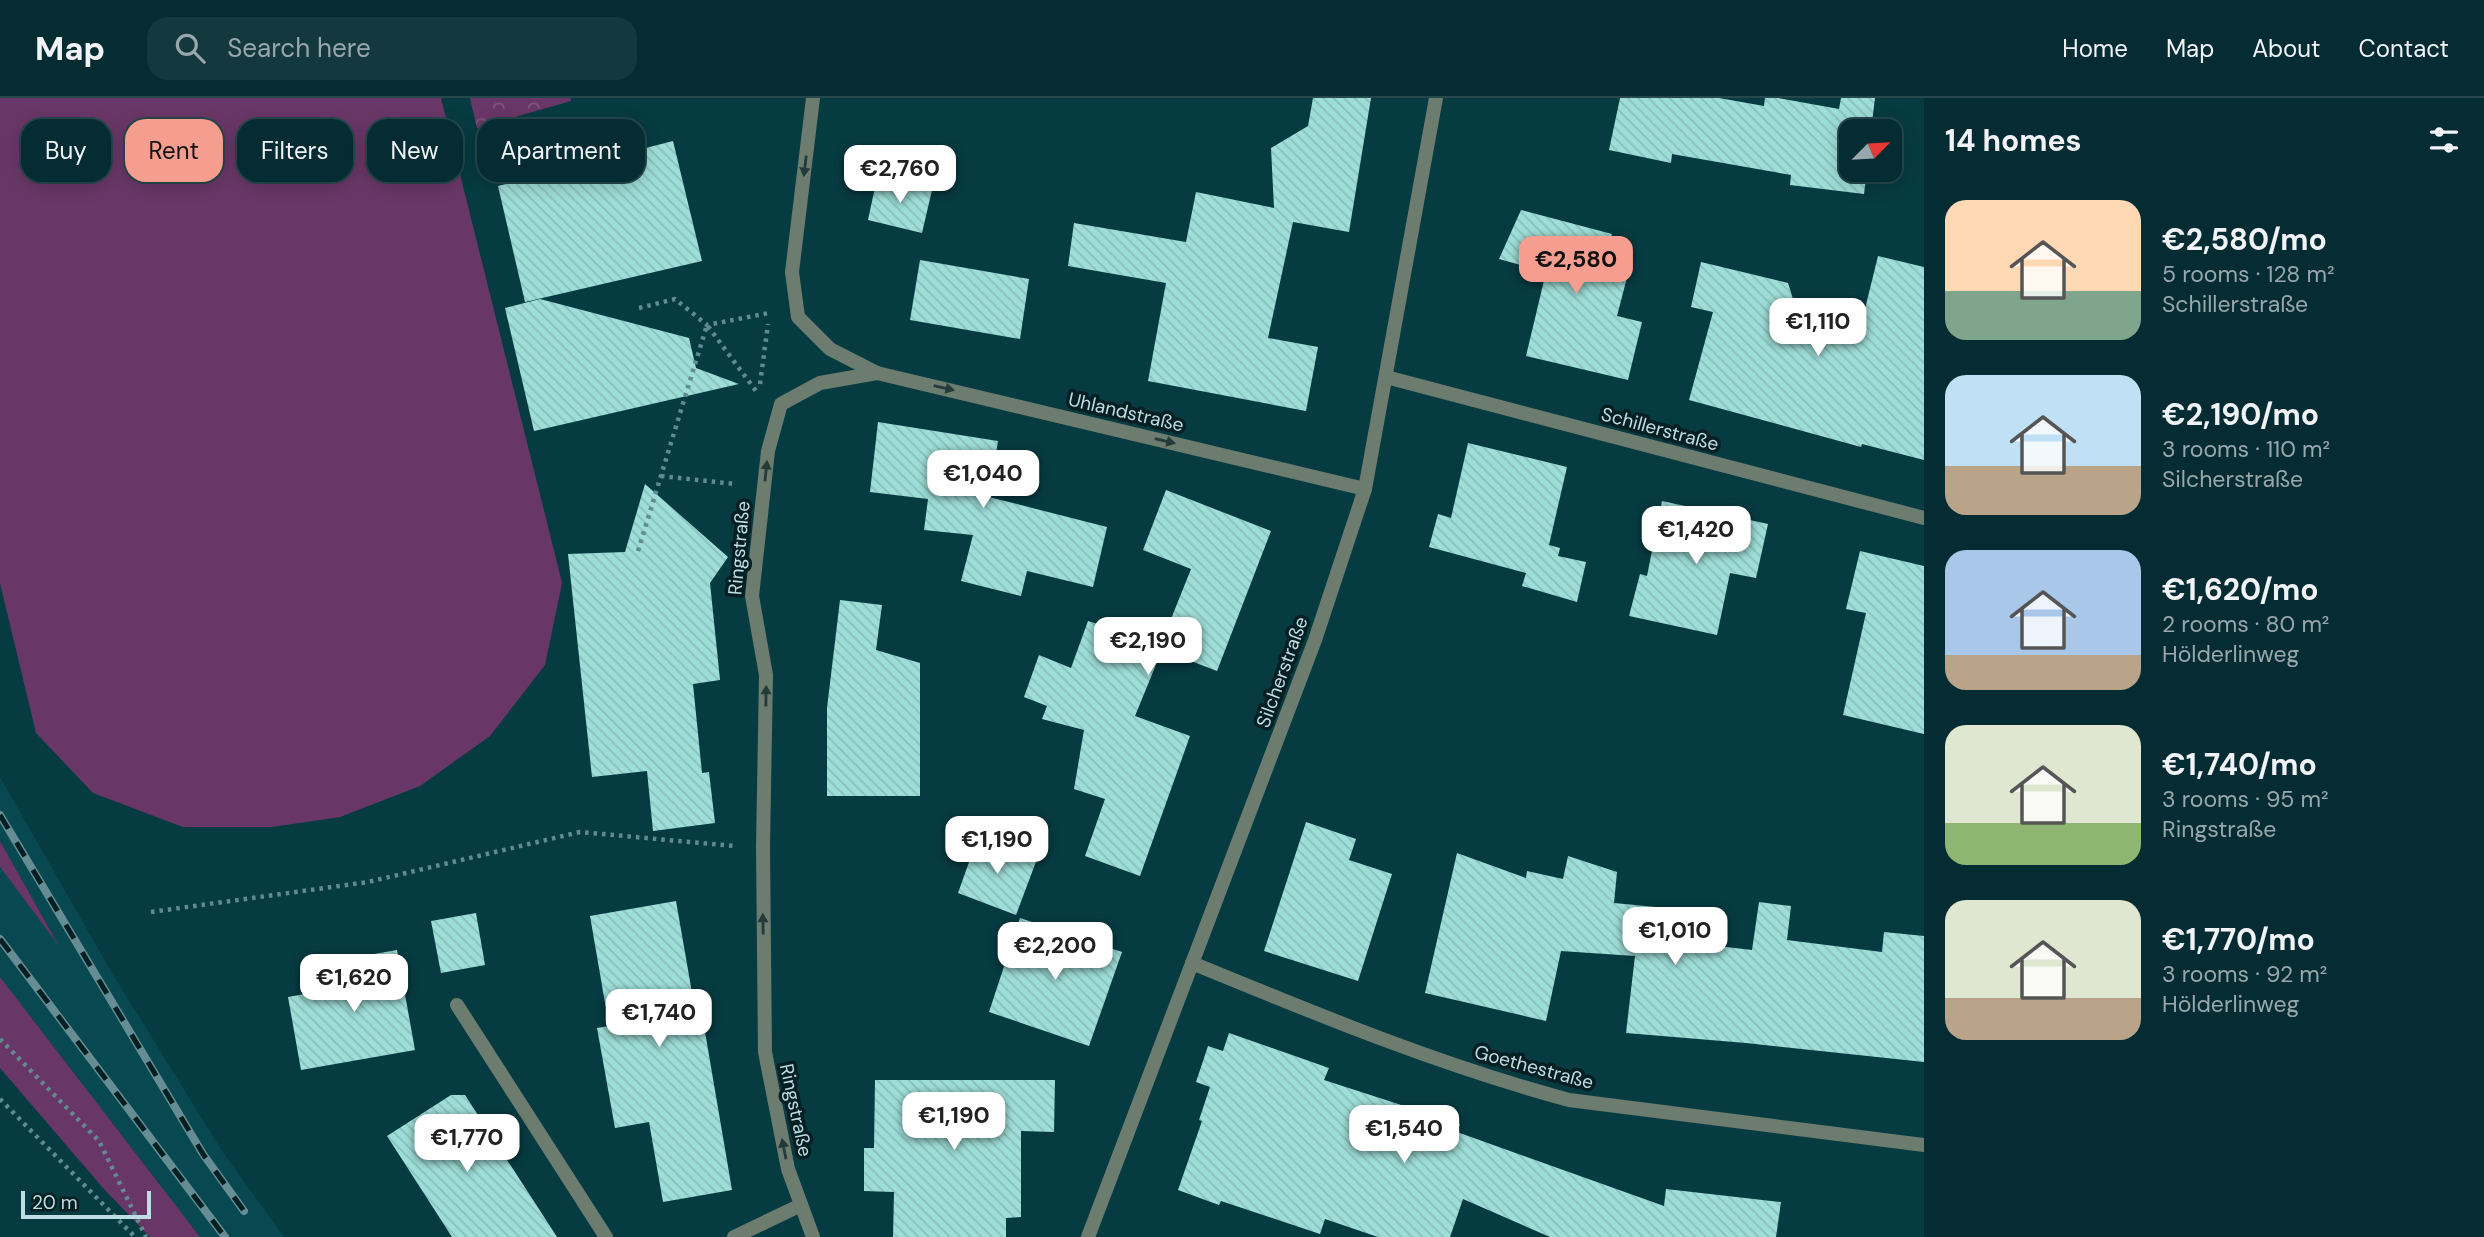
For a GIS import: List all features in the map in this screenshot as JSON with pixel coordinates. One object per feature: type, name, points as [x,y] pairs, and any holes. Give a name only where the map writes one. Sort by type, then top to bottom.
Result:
[{"type":"street","points":[[813,98],[792,272],[798,317],[830,349],[877,373]]},
{"type":"street","name":"Silcherstraße","points":[[1088,1237],[1315,640],[1365,489],[1436,98]]},
{"type":"street","name":"Uhlandstraße","points":[[877,373],[1365,489]]},
{"type":"street","name":"Ringstraße","points":[[813,1237],[788,1169],[765,1052],[763,847],[766,674],[752,596],[768,452],[781,404],[820,383],[877,373]]},
{"type":"street","name":"Schillerstraße","points":[[1386,377],[1924,518]]},
{"type":"street","name":"Goethestraße","points":[[1192,962],[1404,1049],[1569,1100],[1924,1145]]},
{"type":"street","points":[[457,1005],[606,1237]]},
{"type":"street","points":[[734,1237],[801,1205]]},
{"type":"path","points":[[639,308],[676,299],[707,325],[759,395]]},
{"type":"path","points":[[707,325],[769,313]]},
{"type":"path","points":[[638,551],[707,325]]},
{"type":"path","points":[[661,476],[746,485]]},
{"type":"path","points":[[151,912],[368,882],[580,832],[763,847]]},
{"type":"path","points":[[0,1039],[99,1141],[146,1237]]},
{"type":"path","points":[[0,1099],[135,1237]]},
{"type":"shaded area","points":[[0,777],[112,973],[222,1151],[284,1237],[200,1237],[0,977],[0,867],[55,939],[0,841]]},
{"type":"green space","points":[[0,98],[441,98],[446,119],[367,119],[367,182],[462,182],[562,583],[545,665],[490,736],[420,786],[340,817],[272,827],[183,827],[93,793],[36,733],[0,583]]},
{"type":"green space","points":[[470,98],[571,98],[571,101],[508,119],[477,119],[477,128]]},
{"type":"green space","points":[[0,841],[59,946],[0,867]]},
{"type":"green space","points":[[0,977],[200,1237],[150,1237],[103,1188],[0,1068]]},
{"type":"building","points":[[1313,98],[1371,98],[1349,232],[1293,222],[1268,338],[1318,347],[1306,411],[1148,381],[1166,283],[1068,266],[1074,223],[1186,242],[1196,192],[1274,208],[1271,148],[1308,126]]},
{"type":"building","points":[[1620,98],[1719,98],[1764,106],[1765,98],[1778,98],[1839,109],[1841,98],[1875,98],[1872,119],[1839,119],[1839,182],[1866,182],[1864,194],[1790,185],[1791,175],[1672,154],[1671,163],[1609,150]]},
{"type":"building","points":[[673,141],[702,261],[525,302],[498,186],[514,182],[645,182],[645,148]]},
{"type":"building","points":[[877,178],[932,190],[922,233],[868,220]]},
{"type":"building","points":[[1521,210],[1612,234],[1605,255],[1631,262],[1617,316],[1642,322],[1628,380],[1526,356],[1546,272],[1499,259]]},
{"type":"building","points":[[1878,256],[1924,267],[1924,460],[1862,444],[1861,447],[1689,400],[1713,312],[1691,307],[1701,262],[1788,283],[1794,302],[1863,317]]},
{"type":"building","points":[[920,260],[1029,279],[1020,339],[910,320]]},
{"type":"building","points":[[540,299],[689,338],[696,368],[739,384],[534,431],[505,308]]},
{"type":"building","points":[[878,422],[998,441],[989,497],[1107,527],[1093,587],[1027,571],[1021,596],[961,581],[973,535],[924,530],[928,499],[870,492]]},
{"type":"building","points":[[1468,443],[1567,467],[1549,545],[1560,548],[1558,556],[1586,562],[1577,602],[1522,586],[1526,573],[1429,547],[1438,514],[1451,518]]},
{"type":"building","points":[[645,484],[728,557],[710,583],[720,680],[693,684],[702,773],[709,772],[715,823],[653,831],[647,771],[592,777],[568,554],[625,552]]},
{"type":"building","points":[[1166,490],[1271,531],[1217,671],[1162,650],[1135,716],[1190,736],[1140,876],[1085,856],[1105,799],[1074,789],[1084,730],[1042,719],[1047,706],[1024,697],[1039,655],[1071,668],[1088,621],[1161,644],[1191,569],[1143,550]]},
{"type":"building","points":[[1662,501],[1768,524],[1756,578],[1730,573],[1717,635],[1629,616],[1640,574],[1647,576]]},
{"type":"building","points":[[1860,551],[1924,566],[1924,734],[1843,715],[1866,613],[1846,609]]},
{"type":"building","points":[[840,600],[882,605],[876,650],[920,663],[920,796],[827,796],[827,708]]},
{"type":"building","points":[[1306,822],[1356,839],[1349,860],[1392,874],[1358,981],[1264,951]]},
{"type":"building","points":[[978,837],[1037,859],[1016,915],[958,893]]},
{"type":"building","points":[[1457,853],[1526,878],[1527,871],[1563,879],[1568,856],[1617,872],[1614,903],[1656,907],[1664,911],[1670,919],[1674,941],[1752,950],[1759,902],[1791,906],[1787,940],[1882,952],[1884,932],[1924,936],[1924,1062],[1626,1033],[1635,956],[1561,951],[1546,1021],[1425,993]]},
{"type":"building","points":[[676,901],[698,1027],[704,1026],[732,1190],[663,1202],[649,1122],[615,1128],[597,1028],[609,1026],[590,916]]},
{"type":"building","points":[[476,913],[485,965],[441,973],[431,921]]},
{"type":"building","points":[[1020,918],[1122,952],[1089,1046],[989,1012]]},
{"type":"building","points":[[397,950],[415,1050],[301,1070],[288,997],[333,989],[328,962]]},
{"type":"building","points":[[1229,1033],[1329,1068],[1324,1080],[1460,1124],[1457,1132],[1664,1206],[1666,1189],[1781,1202],[1776,1237],[1550,1237],[1463,1199],[1450,1237],[1378,1237],[1325,1219],[1320,1234],[1221,1201],[1219,1205],[1178,1190],[1202,1121],[1199,1120],[1210,1087],[1196,1082],[1208,1046],[1223,1051]]},
{"type":"building","points":[[875,1080],[1055,1080],[1054,1132],[1021,1131],[1021,1217],[1006,1218],[1006,1237],[893,1237],[894,1192],[864,1191],[864,1148],[874,1148]]},
{"type":"building","points":[[451,1095],[465,1095],[557,1237],[452,1237],[387,1136]]},
{"type":"railway","points":[[0,815],[203,1154],[244,1211]]},
{"type":"railway","points":[[0,939],[225,1237]]}]
